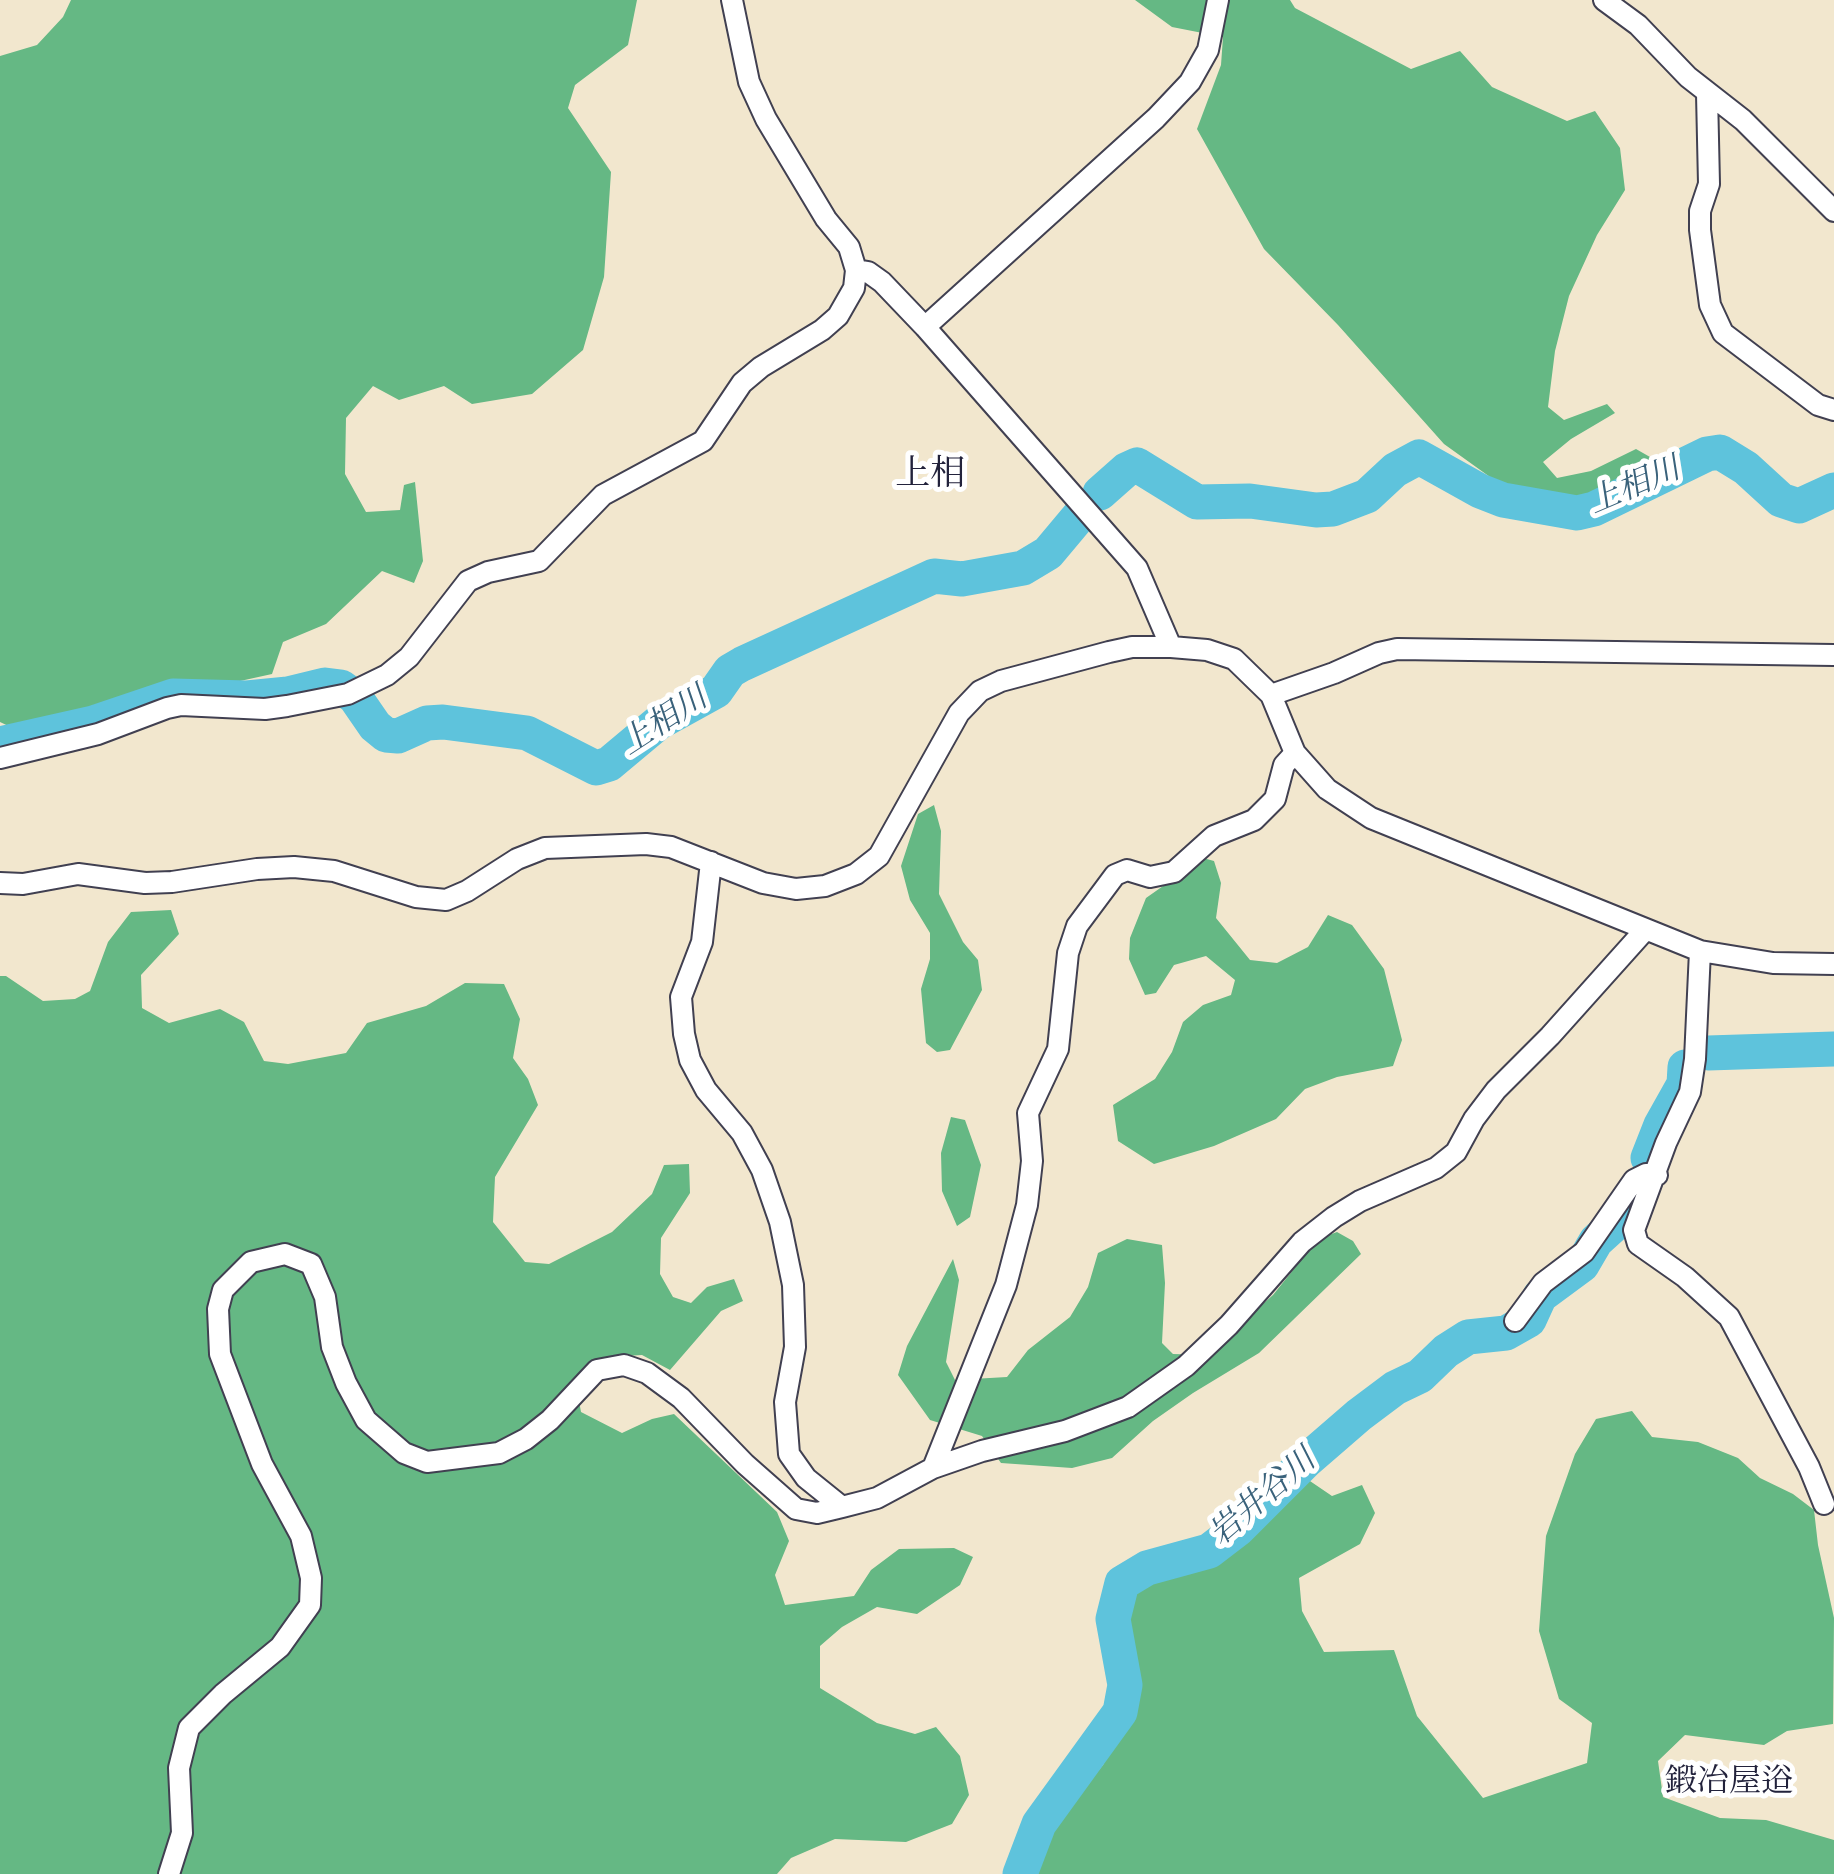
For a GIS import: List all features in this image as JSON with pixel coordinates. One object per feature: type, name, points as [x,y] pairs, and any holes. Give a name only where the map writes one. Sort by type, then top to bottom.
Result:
[{"type":"street","points":[[0,758],[98,734],[181,705],[264,709],[352,693],[387,676],[409,657],[468,581],[539,560],[603,495],[703,441],[742,383],[838,316],[854,288],[856,270],[849,247],[826,219],[748,82],[732,0]]},
{"type":"street","points":[[924,327],[1156,118],[1190,82],[1208,50],[1218,0]]},
{"type":"street","points":[[1604,0],[1638,25],[1708,94],[1743,120],[1834,211]]},
{"type":"street","points":[[1708,94],[1708,184],[1700,211],[1700,230],[1710,305],[1723,333],[1818,405],[1834,410]]},
{"type":"street","points":[[856,270],[868,272],[882,282],[1137,568],[1170,647]]},
{"type":"street","points":[[0,884],[78,874],[145,883],[172,882],[294,867],[334,871],[416,897],[446,900],[517,858],[545,848],[646,844],[671,848],[763,882],[796,889],[825,886],[856,874],[879,856],[959,713],[980,692],[1002,681],[1132,646],[1170,647],[1207,650],[1234,659],[1271,696],[1295,752],[1327,789],[1371,818],[1700,950],[1773,963],[1834,964]]},
{"type":"street","points":[[1271,696],[1397,649],[1834,655]]},
{"type":"street","points":[[933,1468],[978,1358],[1014,1253],[1032,1161],[1028,1114],[1058,1049],[1068,953],[1077,926],[1115,875],[1127,870],[1150,876],[1174,872],[1214,836],[1254,820],[1275,800],[1284,764],[1295,752]]},
{"type":"street","points":[[711,862],[702,942],[681,997],[684,1034],[690,1060],[706,1090],[742,1132],[762,1170],[780,1222],[793,1285],[795,1347],[785,1402],[788,1454],[806,1478],[842,1507]]},
{"type":"street","points":[[169,1874],[182,1833],[179,1768],[189,1728],[280,1647],[310,1604],[311,1578],[301,1536],[262,1464],[220,1354],[218,1309],[224,1290],[251,1262],[285,1254],[311,1264],[325,1297],[332,1347],[346,1383],[366,1420],[404,1453],[428,1462],[498,1453],[526,1440],[550,1420],[597,1370],[624,1365],[647,1373],[681,1398],[796,1510],[816,1512],[842,1507],[877,1498],[933,1468],[982,1450],[1065,1431],[1128,1407],[1186,1366],[1302,1242],[1334,1216],[1436,1168],[1456,1152],[1496,1090],[1645,930]]},
{"type":"street","points":[[1700,950],[1690,1092],[1666,1143],[1634,1230],[1638,1244],[1686,1277],[1729,1317],[1809,1467],[1824,1504]]},
{"type":"street","points":[[1515,1321],[1543,1283],[1584,1252],[1634,1180],[1657,1174]]},
{"type":"green space","points":[[71,0],[637,0],[628,45],[575,85],[568,108],[611,172],[604,277],[583,350],[532,394],[472,404],[444,386],[399,400],[373,386],[346,418],[345,474],[366,512],[400,510],[404,485],[415,482],[423,561],[414,583],[382,571],[326,624],[283,642],[272,674],[231,683],[160,687],[87,715],[19,731],[0,722],[0,56],[37,45],[63,17]]},
{"type":"green space","points":[[1135,0],[1290,0],[1295,8],[1411,69],[1460,51],[1492,87],[1567,121],[1595,111],[1620,148],[1625,190],[1597,235],[1569,296],[1555,351],[1548,407],[1564,420],[1607,404],[1615,413],[1571,439],[1543,462],[1557,478],[1591,471],[1636,449],[1664,465],[1581,503],[1540,499],[1490,477],[1444,444],[1264,249],[1197,129],[1221,65],[1223,37],[1172,27]]},
{"type":"green space","points":[[934,805],[941,831],[939,894],[963,942],[978,960],[982,990],[950,1050],[937,1052],[926,1043],[921,989],[930,959],[930,933],[910,900],[901,866],[918,814]]},
{"type":"green space","points":[[1203,858],[1214,861],[1221,883],[1216,918],[1250,960],[1277,963],[1308,947],[1328,915],[1352,925],[1384,969],[1402,1040],[1393,1066],[1337,1077],[1305,1089],[1276,1119],[1214,1146],[1154,1164],[1118,1141],[1113,1105],[1155,1079],[1172,1052],[1183,1022],[1203,1005],[1231,995],[1235,980],[1206,956],[1174,965],[1156,993],[1145,995],[1129,959],[1130,938],[1146,898]]},
{"type":"green space","points":[[171,910],[179,934],[141,975],[142,1008],[169,1023],[220,1009],[244,1022],[264,1061],[288,1064],[346,1053],[367,1023],[426,1006],[465,983],[504,984],[520,1019],[513,1058],[528,1079],[538,1105],[495,1177],[493,1222],[525,1262],[549,1264],[612,1232],[652,1194],[664,1165],[689,1164],[690,1193],[661,1238],[660,1274],[673,1297],[691,1303],[707,1287],[734,1279],[743,1301],[721,1311],[670,1370],[642,1355],[607,1357],[576,1384],[581,1412],[622,1433],[674,1414],[777,1512],[789,1541],[775,1575],[785,1605],[854,1596],[871,1570],[899,1549],[954,1548],[973,1557],[960,1585],[917,1614],[877,1607],[842,1627],[820,1646],[820,1688],[877,1723],[915,1734],[936,1727],[960,1756],[969,1795],[952,1824],[906,1842],[835,1839],[791,1858],[777,1874],[0,1874],[0,976],[6,976],[43,1001],[75,999],[90,991],[108,942],[131,912]]},
{"type":"green space","points":[[951,1117],[965,1120],[981,1165],[970,1217],[957,1226],[942,1191],[941,1153]]},
{"type":"green space","points":[[1337,1232],[1353,1241],[1361,1254],[1259,1353],[1153,1421],[1112,1458],[1072,1468],[1001,1463],[982,1436],[930,1420],[898,1375],[907,1346],[953,1259],[959,1280],[946,1362],[955,1380],[1007,1377],[1028,1350],[1070,1317],[1088,1287],[1098,1253],[1127,1239],[1162,1245],[1162,1343],[1173,1354],[1206,1355],[1273,1295],[1318,1239]]},
{"type":"green space","points":[[1632,1411],[1652,1437],[1698,1442],[1738,1458],[1760,1478],[1793,1494],[1814,1510],[1834,1618],[1833,1724],[1787,1731],[1764,1745],[1685,1735],[1658,1761],[1663,1797],[1720,1818],[1766,1820],[1834,1840],[1834,1874],[1032,1874],[1045,1836],[1103,1765],[1138,1693],[1124,1634],[1131,1588],[1157,1571],[1216,1556],[1307,1479],[1332,1496],[1362,1485],[1375,1513],[1360,1544],[1299,1578],[1302,1611],[1324,1652],[1394,1650],[1417,1716],[1483,1798],[1587,1763],[1592,1723],[1559,1699],[1539,1631],[1546,1536],[1575,1454],[1596,1419]]},
{"type":"waterway","name":"上相川","points":[[1100,493],[1137,465],[1197,502],[1250,501],[1333,509],[1367,496],[1395,470],[1419,457],[1503,500],[1577,513],[1594,509],[1707,454],[1720,452],[1746,468],[1781,500],[1799,506],[1834,490]]},
{"type":"waterway","name":"上相川","points":[[0,744],[93,723],[173,696],[247,698],[325,685],[341,687],[355,697],[386,735],[398,736],[427,723],[443,722],[527,733],[596,768],[609,764],[658,723],[716,691],[730,671],[742,664],[934,576],[962,579],[1023,568],[1048,553],[1079,516]]},
{"type":"waterway","name":"岩井谷川","points":[[1708,1053],[1834,1049]]},
{"type":"waterway","name":"岩井谷川","points":[[1648,1158],[1684,1084],[1685,1067]]},
{"type":"waterway","name":"岩井谷川","points":[[1020,1874],[1039,1824],[1120,1712],[1125,1685],[1113,1619],[1122,1583],[1147,1568],[1209,1551],[1239,1528],[1359,1415],[1395,1388],[1420,1376],[1446,1351],[1468,1337],[1506,1333],[1529,1320],[1540,1296],[1582,1265],[1596,1241],[1618,1221],[1635,1195]]},
{"type":"district","name":"上相","points":[[930,476]]},
{"type":"district","name":"鍛冶屋逧","points":[[1729,1784]]}]
